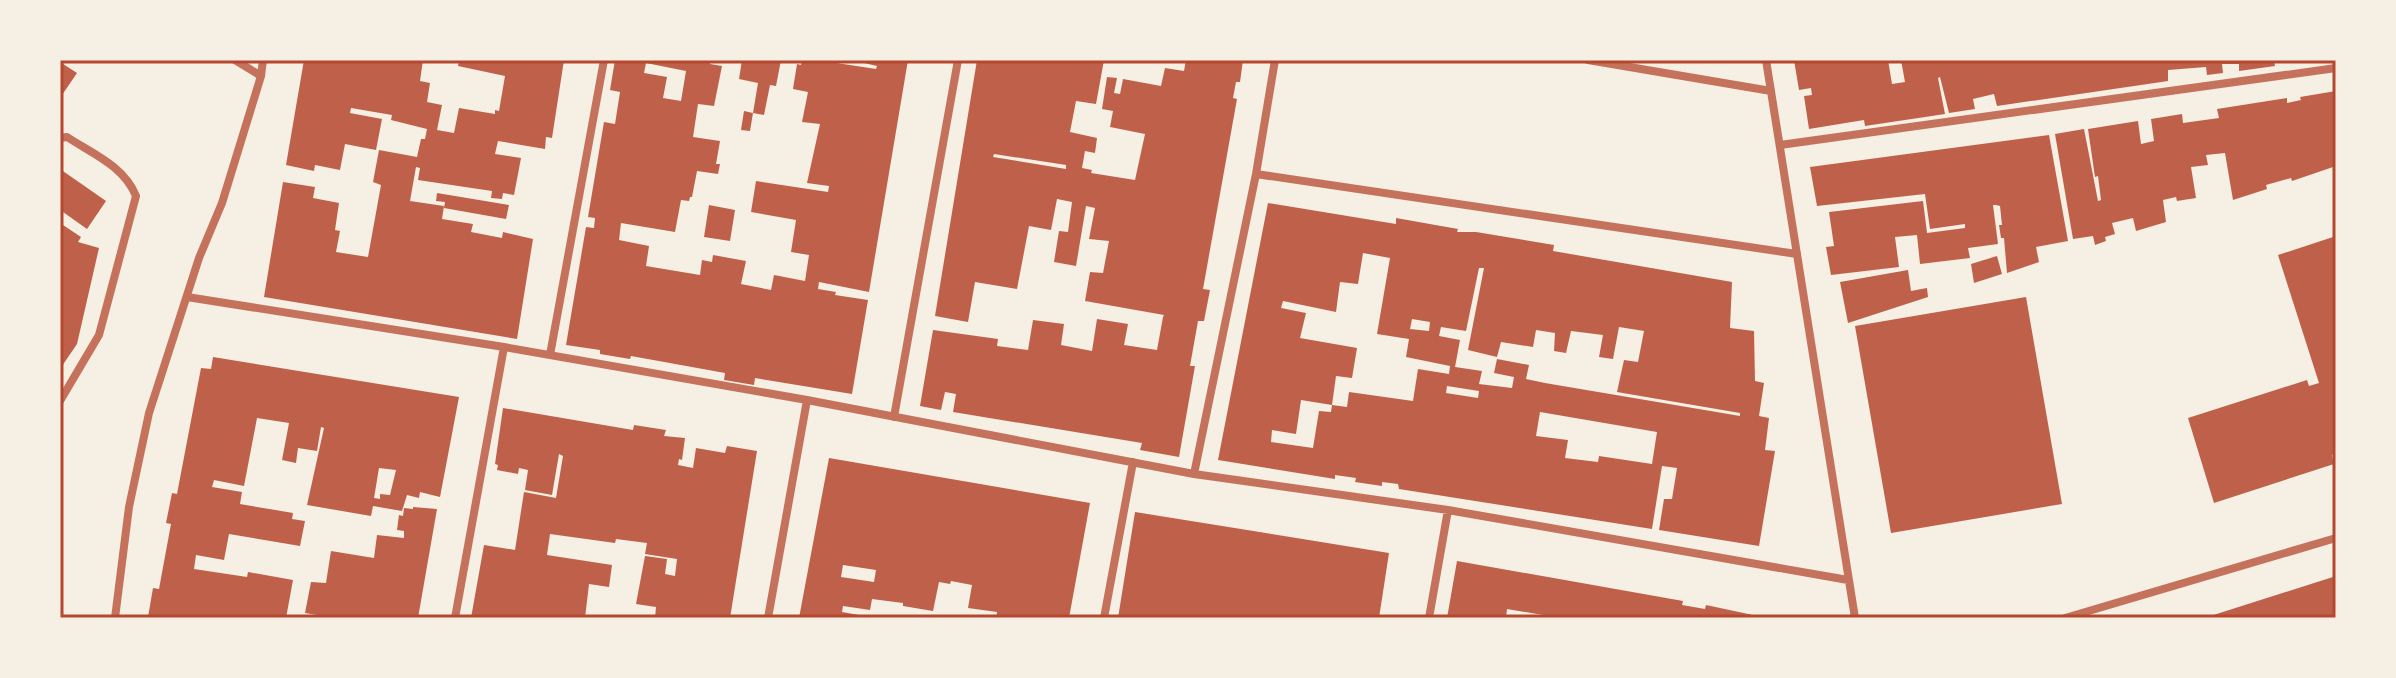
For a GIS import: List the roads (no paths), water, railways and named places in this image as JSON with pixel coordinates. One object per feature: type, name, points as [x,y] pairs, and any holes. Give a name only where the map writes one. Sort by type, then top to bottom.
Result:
[{"type":"street","points":[[235,60],[261,76]]},
{"type":"street","points":[[115,618],[129,507],[149,413],[222,203],[261,76],[263,60]]},
{"type":"street","points":[[550,355],[604,60]]},
{"type":"street","points":[[894,417],[958,60]]},
{"type":"street","points":[[1194,474],[1256,174],[1275,60]]},
{"type":"street","points":[[1588,60],[1771,91]]},
{"type":"street","points":[[1766,60],[1855,618]]},
{"type":"street","points":[[1780,145],[2336,68]]},
{"type":"street","points":[[60,138],[67,137],[121,171],[130,180],[136,196],[99,335],[60,401]]},
{"type":"street","points":[[1256,174],[1797,254]]},
{"type":"street","points":[[187,297],[504,347],[807,400],[1194,474],[1448,510],[1848,580]]},
{"type":"street","points":[[455,618],[504,347]]},
{"type":"street","points":[[768,618],[807,400]]},
{"type":"street","points":[[1104,618],[1133,462]]},
{"type":"street","points":[[1429,618],[1448,510]]},
{"type":"street","points":[[2065,618],[2336,538]]}]
